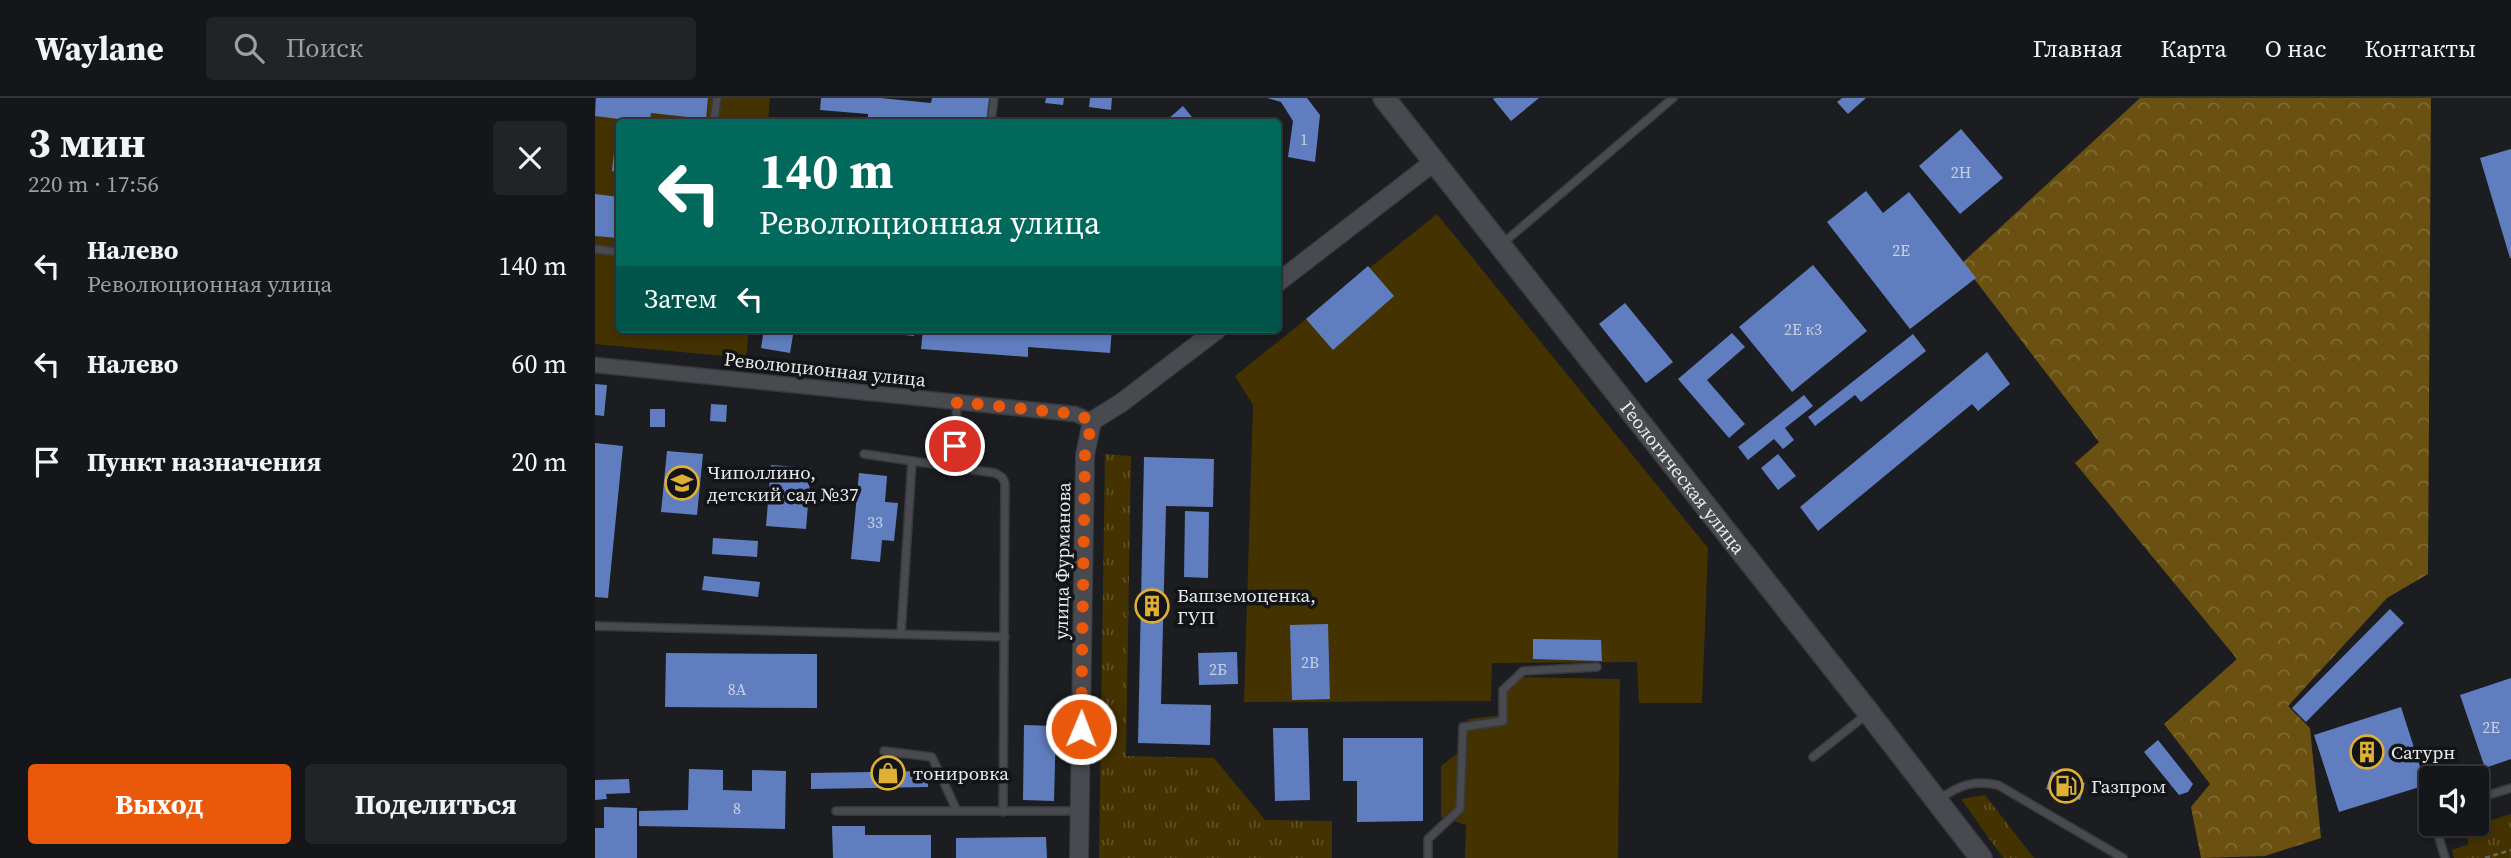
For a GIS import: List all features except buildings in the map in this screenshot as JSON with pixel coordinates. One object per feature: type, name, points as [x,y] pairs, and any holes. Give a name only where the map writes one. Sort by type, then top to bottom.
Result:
[{"type":"main road","name":"Геологическая улица","points":[[1384,98],[1938,800],[1980,858]]},
{"type":"street","points":[[1281,280],[1435,161]]},
{"type":"street","points":[[1092,421],[1121,404],[1212,333]]},
{"type":"street","name":"Революционная улица","points":[[595,365],[1075,414],[1092,421]]},
{"type":"street","name":"улица Фурманова","points":[[1079,858],[1085,455],[1092,421]]},
{"type":"lane","points":[[714,119],[717,98]]},
{"type":"lane","points":[[991,119],[994,98]]},
{"type":"lane","points":[[1501,245],[1673,98]]},
{"type":"lane","points":[[595,249],[616,251]]},
{"type":"lane","points":[[954,467],[957,402]]},
{"type":"lane","points":[[864,454],[995,473],[1002,477],[1005,483],[1003,812]]},
{"type":"lane","points":[[901,634],[912,461]]},
{"type":"lane","points":[[595,625],[1005,637]]},
{"type":"lane","points":[[1428,858],[1427,839],[1460,809],[1463,727],[1503,721],[1503,690],[1523,671],[1597,667]]},
{"type":"lane","points":[[1813,757],[1869,713]]},
{"type":"lane","points":[[884,751],[932,757],[957,811]]},
{"type":"lane","points":[[1938,800],[1957,787],[1971,782],[1998,785],[2123,858]]},
{"type":"lane","points":[[2489,795],[2511,788]]},
{"type":"lane","points":[[836,811],[1080,811]]},
{"type":"lane","points":[[2439,836],[2445,858]]},
{"type":"path","points":[[2485,858],[2511,850]]},
{"type":"green space","points":[[595,98],[770,98],[768,119],[616,119],[616,333],[749,333],[746,358],[595,344]]},
{"type":"green space","points":[[2140,98],[2431,98],[2428,574],[2387,598],[2288,706],[2310,728],[2321,838],[2265,856],[2201,858],[2191,807],[2210,784],[2164,724],[2237,659],[2075,463],[2099,442],[1962,263]]},
{"type":"green space","points":[[1437,214],[1708,548],[1702,703],[1639,703],[1637,662],[1492,663],[1491,701],[1244,702],[1253,405],[1235,376]]},
{"type":"green space","points":[[1105,454],[1131,456],[1126,756],[1214,758],[1265,820],[1332,821],[1332,858],[1099,858]]},
{"type":"green space","points":[[1509,677],[1620,679],[1618,858],[1465,858],[1466,825],[1441,817],[1441,766],[1466,747],[1468,719],[1502,715]]},
{"type":"green space","points":[[1985,795],[2034,858],[2003,858],[1961,799]]},
{"type":"green space","points":[[2511,814],[2511,858],[2454,858],[2452,850],[2469,844],[2466,836],[2489,836],[2489,821]]},
{"type":"place","name":"Чиполлино, детский сад №37","points":[[682,483]]},
{"type":"place","name":"Башземоценка, ГУП","points":[[1152,606]]},
{"type":"place","name":"Сатурн","points":[[2367,752]]},
{"type":"place","name":"тонировка","points":[[888,773]]},
{"type":"place","name":"Газпром","points":[[2066,786]]},
{"type":"route","points":[[955,446],[957,402],[1075,414],[1092,421],[1085,455],[1081,729]]}]
